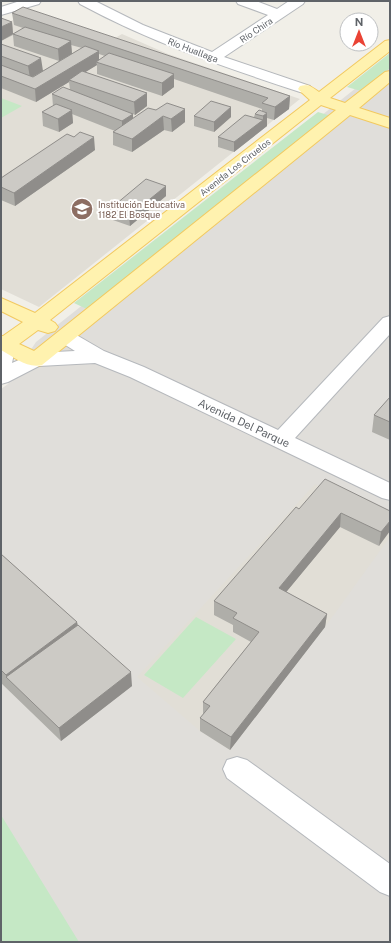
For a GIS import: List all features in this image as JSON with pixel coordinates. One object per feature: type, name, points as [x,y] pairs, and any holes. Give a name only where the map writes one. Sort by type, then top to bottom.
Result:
[{"type":"main road","name":"Avenida Los Ciruelos","points":[[3,343],[56,308],[390,44]]},
{"type":"main road","points":[[3,343],[35,360],[390,75]]},
{"type":"main road","points":[[305,89],[353,105],[390,123]]},
{"type":"main road","points":[[353,105],[390,111]]},
{"type":"main road","points":[[1,304],[37,321]]},
{"type":"main road","name":"Avenida Del Parque","points":[[37,321],[66,336]]},
{"type":"street","points":[[1,11],[34,1]]},
{"type":"street","name":"Río Huallaga","points":[[85,1],[134,26],[178,45],[305,89]]},
{"type":"street","points":[[243,1],[279,14]]},
{"type":"street","name":"Río Chira","points":[[213,58],[298,1]]},
{"type":"street","points":[[281,440],[390,322]]},
{"type":"street","name":"Avenida Del Parque","points":[[66,336],[97,356],[137,372],[390,492]]},
{"type":"street","points":[[1,371],[3,343]]},
{"type":"street","name":"Avenida Del Parque","points":[[35,360],[97,356]]},
{"type":"street","points":[[1,378],[35,360]]},
{"type":"street","points":[[237,769],[390,882]]},
{"type":"shaded area","name":"Institución Educativa 1182 El Bosque","points":[[19,17],[103,45],[122,34],[168,54],[300,99],[39,307],[1,289],[1,26]]},
{"type":"shaded area","points":[[390,61],[390,942],[1,942],[1,389],[8,384],[36,342]]},
{"type":"shaded area","points":[[315,484],[390,522],[390,537],[325,627],[230,750],[200,731],[137,677]]},
{"type":"green space","points":[[390,53],[390,68],[361,91],[347,87]]},
{"type":"green space","points":[[1,98],[22,106],[1,118]]},
{"type":"green space","points":[[318,112],[331,116],[91,311],[74,303]]},
{"type":"green space","points":[[196,617],[236,639],[183,698],[144,675]]},
{"type":"green space","points":[[1,815],[79,942],[1,942]]},
{"type":"building","points":[[23,7],[290,96],[275,107],[262,103],[268,98],[12,13]]},
{"type":"building","points":[[1,18],[12,22],[1,27]]},
{"type":"building","points":[[25,27],[71,41],[58,49],[13,34]]},
{"type":"building","points":[[1,44],[41,58],[28,66],[1,56]]},
{"type":"building","points":[[85,46],[99,51],[35,89],[1,76],[1,65],[33,77]]},
{"type":"building","points":[[109,53],[174,74],[162,83],[96,62]]},
{"type":"building","points":[[82,71],[147,93],[134,102],[69,80]]},
{"type":"building","points":[[63,87],[133,114],[122,121],[52,94]]},
{"type":"building","points":[[211,101],[231,107],[214,122],[194,116]]},
{"type":"building","points":[[167,103],[185,109],[171,119],[163,116],[132,139],[113,132],[148,108],[156,110]]},
{"type":"building","points":[[56,104],[72,110],[58,119],[42,112]]},
{"type":"building","points":[[259,110],[267,113],[263,116],[255,114]]},
{"type":"building","points":[[245,115],[263,120],[234,142],[218,137]]},
{"type":"building","points":[[80,132],[94,137],[14,193],[1,187],[1,178],[67,134],[74,137]]},
{"type":"building","points":[[146,179],[166,186],[129,216],[110,209]]},
{"type":"building","points":[[390,397],[390,422],[374,415]]},
{"type":"building","points":[[325,479],[390,511],[390,521],[381,532],[341,513],[279,588],[327,614],[231,737],[200,718],[210,706],[203,702],[259,632],[233,618],[237,613],[214,601],[296,507],[299,509]]},
{"type":"building","points":[[1,554],[77,622],[6,675],[1,670]]},
{"type":"building","points":[[78,625],[131,672],[59,728],[6,677]]},
{"type":"place","name":"Institución Educativa 1182 El Bosque","points":[[82,209]]}]
